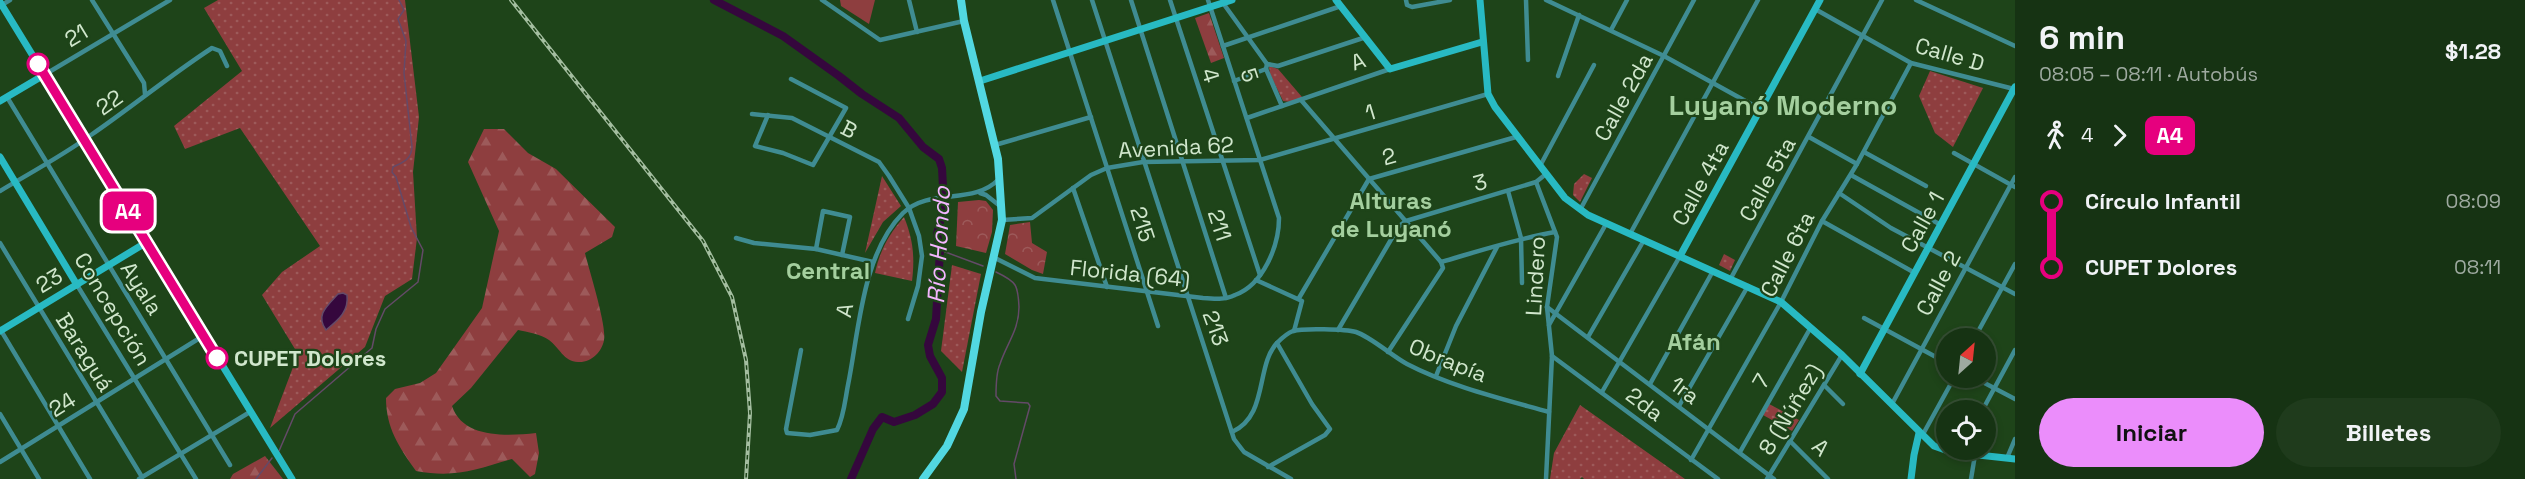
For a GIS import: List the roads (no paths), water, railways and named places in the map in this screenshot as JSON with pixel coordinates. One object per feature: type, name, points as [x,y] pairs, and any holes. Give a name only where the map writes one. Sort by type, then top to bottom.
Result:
[{"type":"main road","points":[[923,479],[947,446],[964,409],[987,278],[1002,220],[1001,177],[961,0]]},
{"type":"main road","points":[[980,81],[1176,19],[1210,4],[1232,0]]},
{"type":"main road","points":[[1480,0],[1488,94],[1516,137],[1565,198],[1580,210],[1606,224],[1748,285],[1781,302],[1842,355],[1921,435],[1936,446]]},
{"type":"main road","name":"Calle 4ta","points":[[1680,256],[1820,0]]},
{"type":"main road","points":[[1338,3],[1390,69]]},
{"type":"main road","points":[[1,5],[292,479]]},
{"type":"main road","name":"A","points":[[1390,69],[1482,42]]},
{"type":"main road","name":"21","points":[[0,101],[44,75]]},
{"type":"main road","name":"Calle 1","points":[[1860,374],[2015,89]]},
{"type":"main road","name":"Concepción","points":[[0,157],[77,285]]},
{"type":"main road","name":"23","points":[[0,330],[147,242]]},
{"type":"main road","points":[[1911,479],[1914,455],[1921,435]]},
{"type":"main road","points":[[1996,457],[2011,458]]},
{"type":"street","points":[[1,5],[10,0]]},
{"type":"street","points":[[92,0],[144,82],[145,94]]},
{"type":"street","name":"21","points":[[44,75],[170,0]]},
{"type":"street","points":[[822,0],[880,40],[964,21]]},
{"type":"street","points":[[830,5],[834,0]]},
{"type":"street","points":[[909,0],[917,32]]},
{"type":"street","points":[[1053,0],[1107,168]]},
{"type":"street","points":[[1092,0],[1143,162]]},
{"type":"street","points":[[1131,0],[1182,161]]},
{"type":"street","name":"4","points":[[1170,0],[1258,277]]},
{"type":"street","points":[[1407,2],[1412,8],[1446,0]]},
{"type":"street","points":[[1526,0],[1528,60]]},
{"type":"street","points":[[1546,0],[1665,57],[1760,109]]},
{"type":"street","points":[[1611,30],[1627,0]]},
{"type":"street","name":"Calle 2da","points":[[1580,210],[1694,0]]},
{"type":"street","points":[[1630,234],[1758,0]]},
{"type":"street","name":"Calle 5ta","points":[[1731,278],[1882,0]]},
{"type":"street","points":[[1916,0],[2015,46]]},
{"type":"street","points":[[1223,3],[1267,66],[1282,106]]},
{"type":"street","points":[[1223,46],[1338,3]]},
{"type":"street","name":"5","points":[[1210,4],[1279,218],[1279,230],[1273,250],[1258,277]]},
{"type":"street","name":"Calle D","points":[[1815,9],[1911,63],[2015,89]]},
{"type":"street","points":[[1558,76],[1579,15]]},
{"type":"street","points":[[1234,81],[1267,66],[1278,66],[1366,38]]},
{"type":"street","name":"22","points":[[0,191],[84,140],[212,48],[220,51],[227,66]]},
{"type":"street","name":"Calle 6ta","points":[[1691,460],[1781,302],[1822,221],[1864,152],[1911,63]]},
{"type":"street","points":[[1540,166],[1594,65]]},
{"type":"street","name":"A","points":[[1247,118],[1390,69]]},
{"type":"street","points":[[768,115],[755,146],[783,153],[813,165],[845,110],[845,106],[791,79]]},
{"type":"street","name":"1","points":[[1260,160],[1488,94]]},
{"type":"street","name":"Ayala","points":[[7,97],[230,465]]},
{"type":"street","points":[[1301,100],[1441,262],[1443,268],[1388,352]]},
{"type":"street","name":"B","points":[[752,114],[792,118],[879,162],[909,208],[919,236],[922,256],[918,286],[908,319]]},
{"type":"street","points":[[995,145],[1091,117]]},
{"type":"street","name":"2","points":[[1294,331],[1301,300],[1369,179],[1516,137]]},
{"type":"street","points":[[1809,137],[1857,164]]},
{"type":"street","points":[[1864,152],[1926,186]]},
{"type":"street","points":[[1954,153],[2013,186]]},
{"type":"street","name":"Avenida 62","points":[[1002,220],[1032,218],[1091,175],[1107,168],[1143,162],[1260,160]]},
{"type":"street","name":"211","points":[[1182,161],[1226,298]]},
{"type":"street","name":"213","points":[[1143,162],[1234,439],[1244,452],[1291,479]]},
{"type":"street","name":"215","points":[[1107,168],[1158,326]]},
{"type":"street","name":"3","points":[[1406,221],[1536,182],[1546,174]]},
{"type":"street","points":[[1851,175],[1941,225]]},
{"type":"street","points":[[909,208],[938,197],[984,191],[1001,177]]},
{"type":"street","name":"Calle 2","points":[[1891,405],[1965,268],[2013,186],[2015,177]]},
{"type":"street","name":"Lindero","points":[[1536,182],[1555,232],[1557,248],[1547,307],[1552,356],[1546,479]]},
{"type":"street","points":[[1073,188],[1107,287]]},
{"type":"street","points":[[1508,191],[1521,238],[1522,283]]},
{"type":"street","points":[[977,193],[986,195],[1002,207]]},
{"type":"street","points":[[1839,193],[1891,228],[2015,294]]},
{"type":"street","name":"A","points":[[801,350],[787,433],[810,435],[837,430],[873,262],[889,231],[909,208]]},
{"type":"street","points":[[816,249],[823,211],[850,217],[842,255]]},
{"type":"street","points":[[1338,330],[1399,226],[1406,221]]},
{"type":"street","points":[[1822,221],[1915,273]]},
{"type":"street","points":[[1549,325],[1606,224]]},
{"type":"street","points":[[1441,262],[1521,238],[1555,232]]},
{"type":"street","points":[[736,238],[754,243],[816,249],[873,262]]},
{"type":"street","points":[[1588,337],[1644,240]]},
{"type":"street","name":"Baraguá","points":[[0,243],[141,478]]},
{"type":"street","points":[[1436,376],[1456,326],[1497,247]]},
{"type":"street","points":[[1602,392],[1680,256]]},
{"type":"street","name":"Florida (64)","points":[[993,260],[1035,278],[1186,296],[1226,298]]},
{"type":"street","points":[[1980,328],[2015,264]]},
{"type":"street","points":[[1650,384],[1714,270]]},
{"type":"street","points":[[1226,298],[1243,291],[1258,277],[1301,300]]},
{"type":"street","name":"Concepción","points":[[77,285],[196,479]]},
{"type":"street","points":[[1679,406],[1748,285]]},
{"type":"street","name":"1ra","points":[[1547,307],[1740,452],[1770,478]]},
{"type":"street","points":[[1864,318],[1936,357]]},
{"type":"street","name":"7","points":[[1740,452],[1811,327]]},
{"type":"street","points":[[0,330],[90,479]]},
{"type":"street","points":[[1232,432],[1246,423],[1255,407],[1270,353],[1277,342],[1294,331]]},
{"type":"street","name":"Obrapía","points":[[1294,331],[1356,332],[1407,364],[1497,398],[1549,412]]},
{"type":"street","name":"24","points":[[0,462],[203,336]]},
{"type":"street","points":[[1268,467],[1325,435],[1330,429],[1312,404],[1277,342]]},
{"type":"street","points":[[1996,384],[2015,350]]},
{"type":"street","name":"8 (Núñez)","points":[[1770,478],[1842,355]]},
{"type":"street","name":"2da","points":[[1552,356],[1718,479]]},
{"type":"street","points":[[1824,385],[1843,404]]},
{"type":"street","points":[[1921,435],[1948,388]]},
{"type":"street","points":[[1988,400],[1994,388],[2015,399]]},
{"type":"street","points":[[141,478],[250,412]]},
{"type":"street","points":[[0,414],[39,479]]},
{"type":"street","points":[[2011,458],[2015,439]]},
{"type":"street","name":"A","points":[[1790,441],[1828,479]]},
{"type":"street","points":[[1971,479],[1974,460]]},
{"type":"waterway","points":[[279,451],[295,414],[372,348],[376,329],[385,309],[418,282],[423,250],[411,227],[396,177],[392,172],[393,167],[408,158],[412,147],[404,73],[406,41],[398,19],[404,10],[399,0]]},
{"type":"waterway","name":"Río Hondo","points":[[714,0],[783,36],[899,118],[923,147],[939,159],[942,168],[944,206],[937,234],[940,250],[936,319],[928,345],[930,356],[942,378],[942,392],[933,404],[915,415],[894,422],[882,417],[873,429],[851,479]]},
{"type":"waterway","points":[[940,250],[983,266]]},
{"type":"waterway","points":[[996,272],[1015,285],[1019,307],[1015,330],[999,368],[996,396],[1000,401],[1028,403],[1030,406],[1014,464],[1016,479]]},
{"type":"waterway","points":[[256,479],[272,458]]},
{"type":"railway","points":[[511,0],[703,241],[732,297],[746,360],[750,413],[746,479]]},
{"type":"place","name":"CUPET Dolores","points":[[217,358]]},
{"type":"district","name":"Luyanó Moderno","points":[[1783,105]]},
{"type":"district","name":"Alturas de Luyanó","points":[[1391,215]]},
{"type":"district","name":"Central","points":[[828,271]]},
{"type":"district","name":"Afán","points":[[1694,342]]}]
